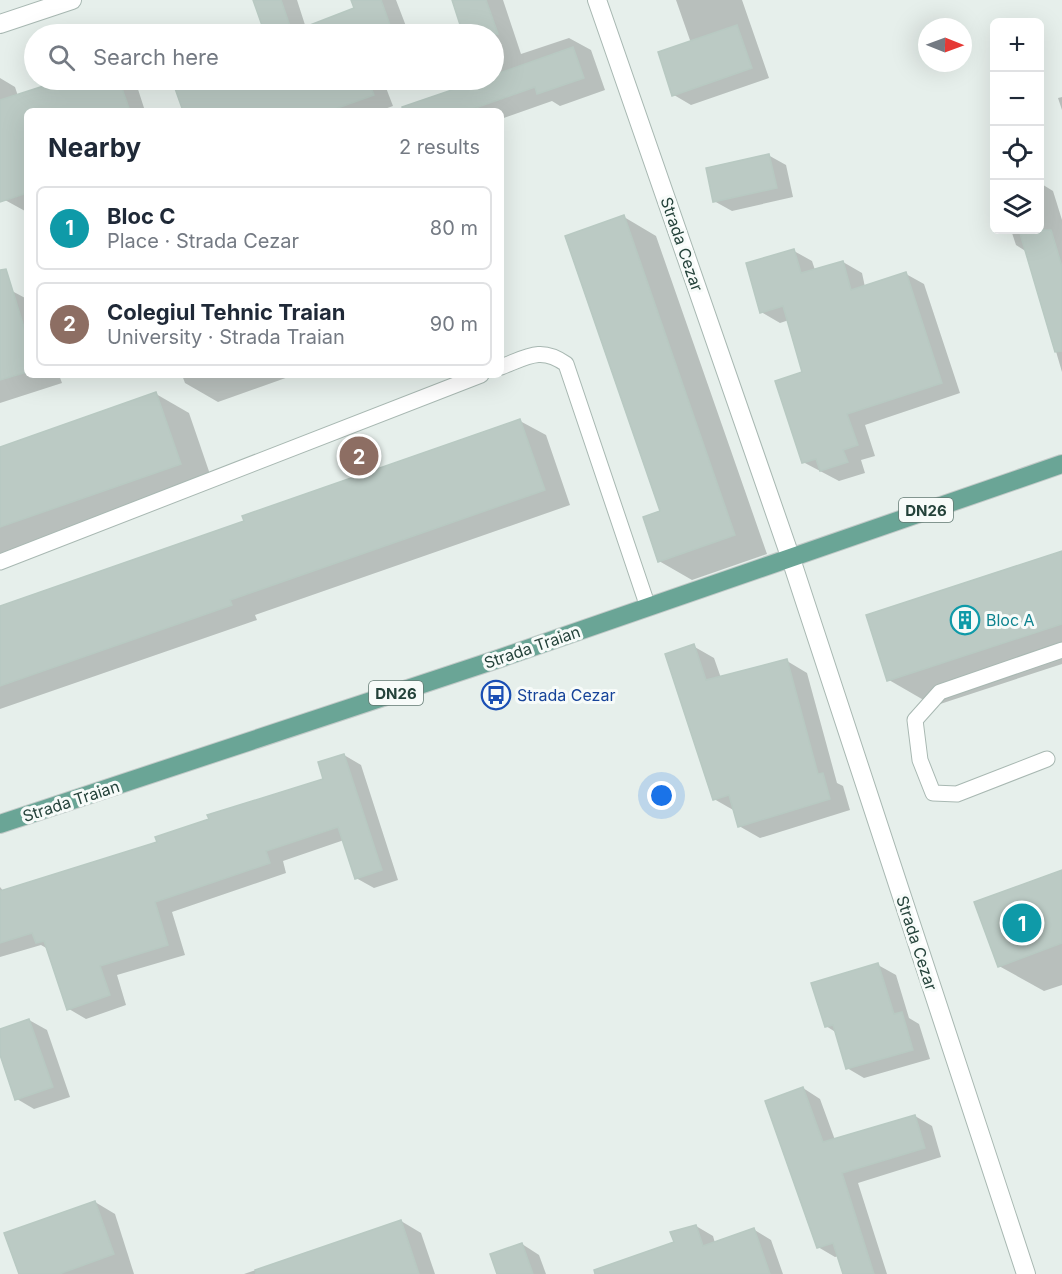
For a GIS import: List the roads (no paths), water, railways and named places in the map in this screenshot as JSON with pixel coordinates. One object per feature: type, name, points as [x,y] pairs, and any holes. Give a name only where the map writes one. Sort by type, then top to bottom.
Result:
[{"type":"main road","name":"Strada Traian","points":[[0,824],[648,607],[790,556],[1062,464]]},
{"type":"street","points":[[0,24],[72,0]]},
{"type":"street","name":"Strada Cezar","points":[[597,0],[790,556],[1026,1274]]},
{"type":"lane","points":[[504,366],[537,353],[553,355],[566,364],[648,607]]},
{"type":"lane","points":[[0,562],[474,378]]},
{"type":"lane","points":[[1047,759],[957,794],[933,793],[920,760],[915,720],[940,692],[1062,650]]},
{"type":"place","name":"Colegiul Tehnic Traian","points":[[359,456]]},
{"type":"place","name":"Bloc A","points":[[965,620]]},
{"type":"place","name":"Strada Cezar","points":[[496,695]]},
{"type":"place","name":"Bloc C","points":[[1022,923]]}]
